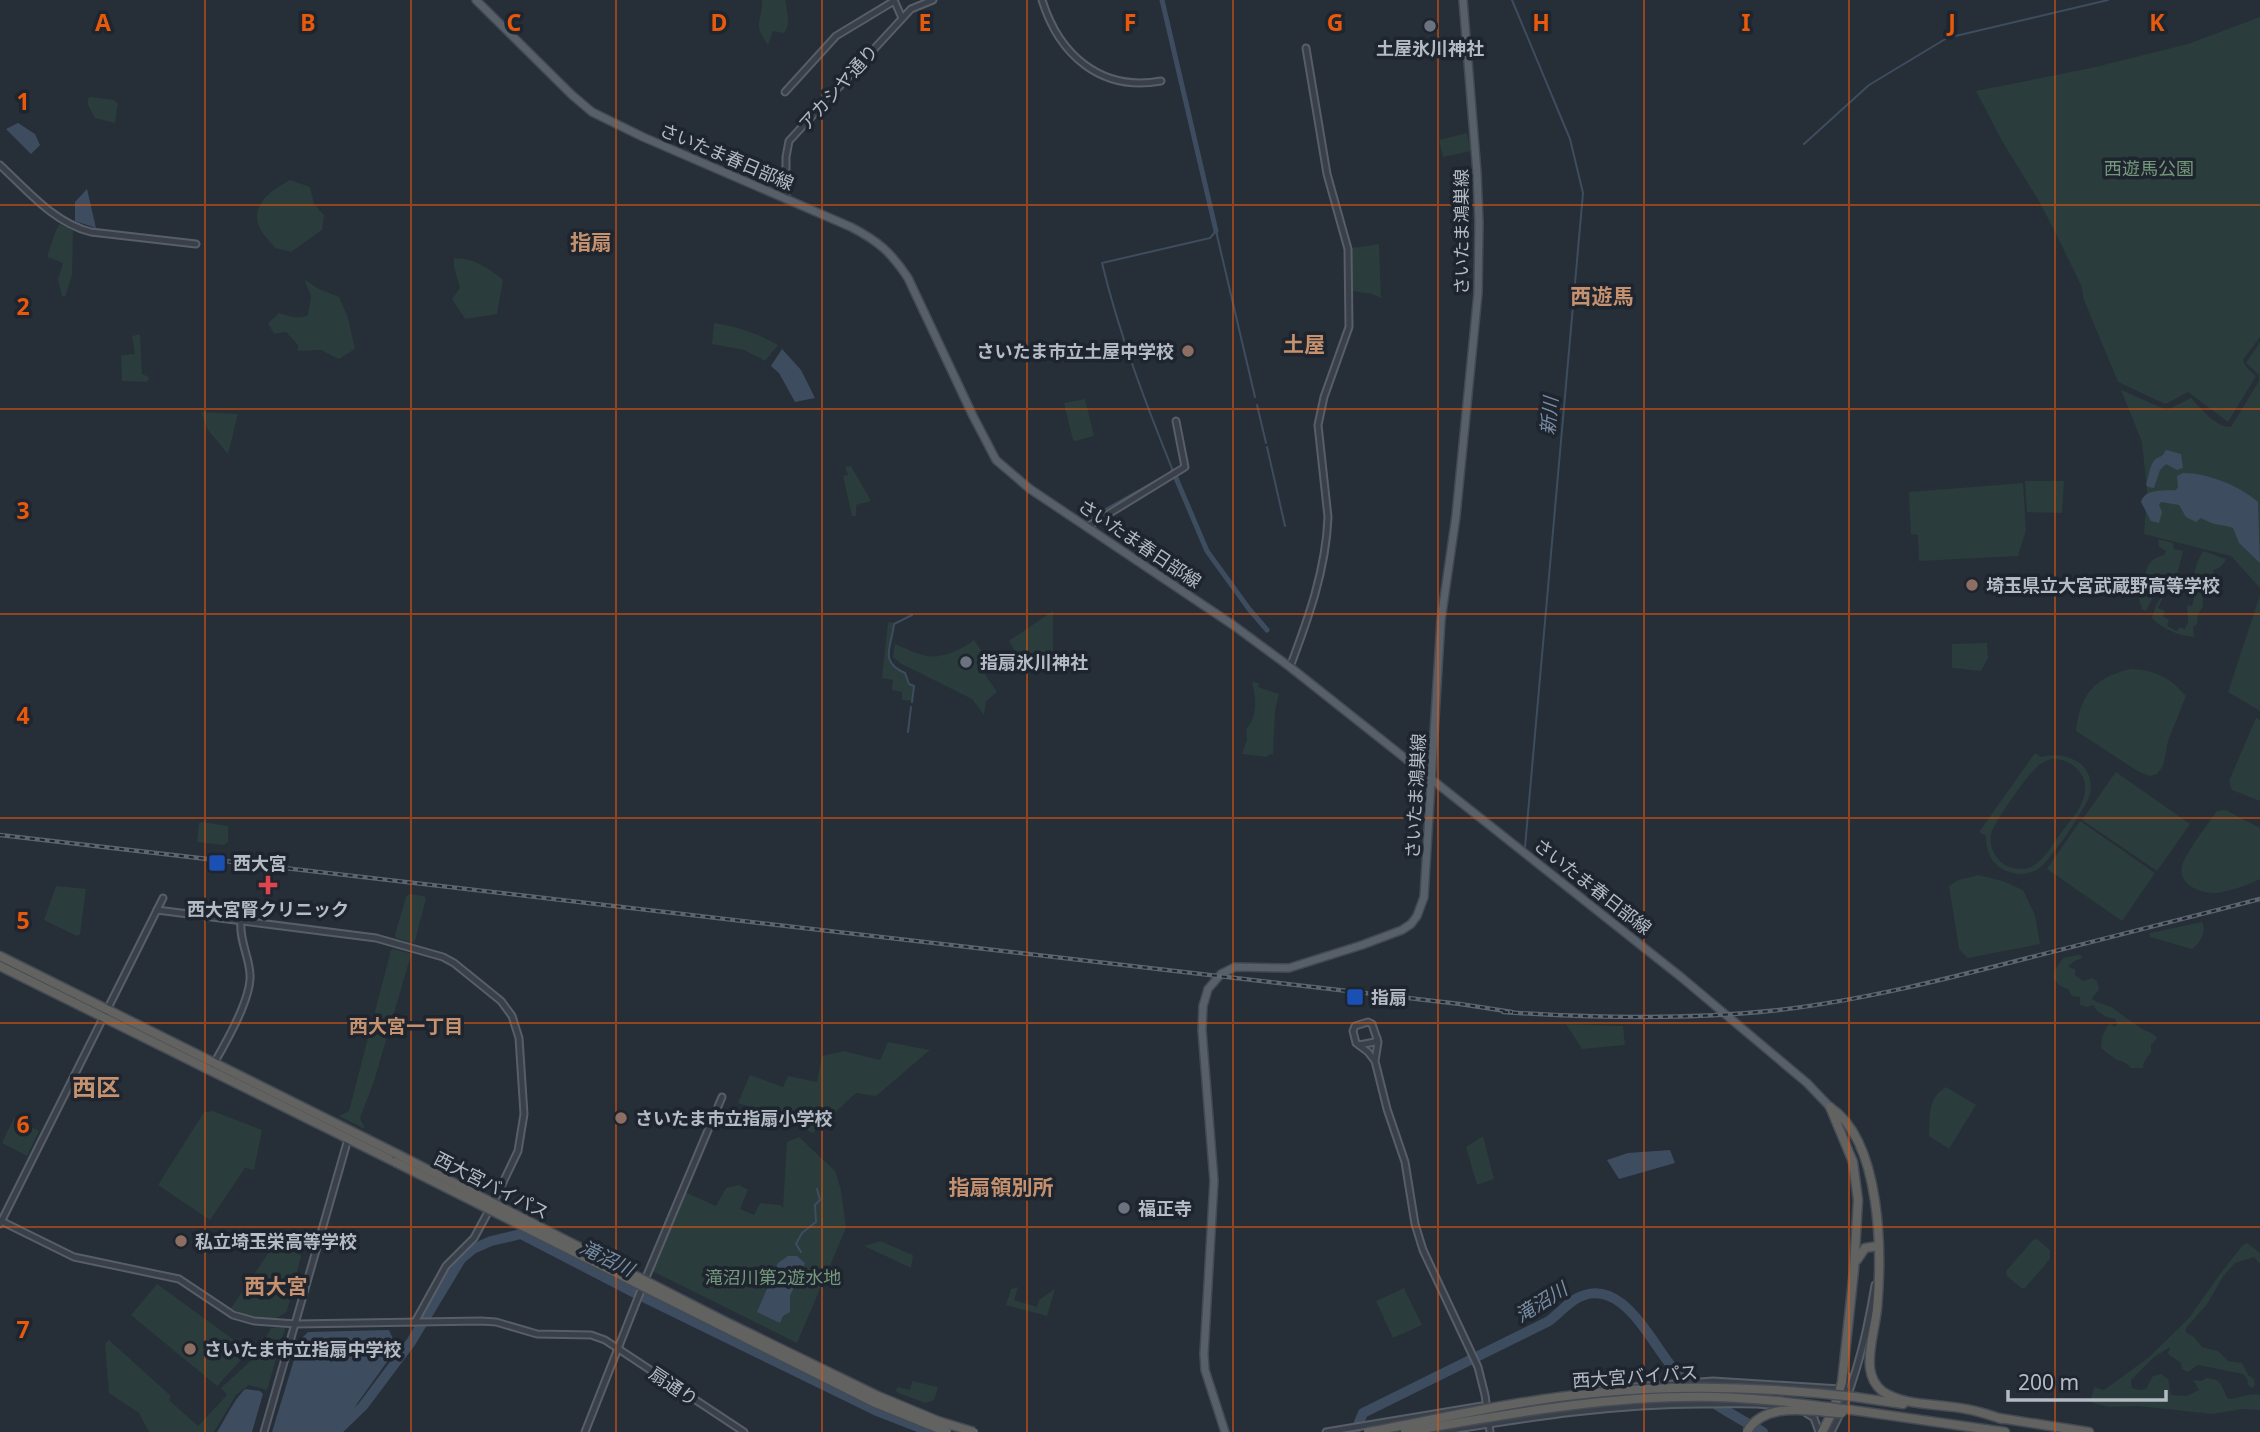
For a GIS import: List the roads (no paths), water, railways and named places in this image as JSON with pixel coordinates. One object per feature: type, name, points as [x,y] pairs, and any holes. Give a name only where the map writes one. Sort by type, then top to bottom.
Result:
[{"type":"highway","name":"西大宮バイパス","points":[[0,956],[106,1012],[210,1072],[348,1139],[395,1158],[878,1396],[938,1421],[974,1432]]},
{"type":"highway","name":"西大宮バイパス","points":[[0,966],[215,1063],[873,1402],[947,1432]]},
{"type":"highway","points":[[1820,1432],[1834,1409],[1841,1389],[1857,1226],[1858,1189],[1853,1162],[1830,1107]]},
{"type":"highway","points":[[1830,1107],[1850,1130],[1868,1165],[1875,1198],[1878,1295],[1870,1370],[1883,1391],[1906,1402]]},
{"type":"highway","points":[[1854,1270],[1865,1248],[1878,1246]]},
{"type":"highway","name":"西大宮バイパス","points":[[1367,1429],[1594,1393],[1716,1386],[1794,1390],[1966,1409],[2002,1419],[2089,1432]]},
{"type":"highway","name":"西大宮バイパス","points":[[1405,1432],[1546,1408],[1667,1398],[1749,1399],[1852,1412]]},
{"type":"highway","points":[[1747,1432],[1755,1421],[1775,1412],[1794,1410],[1888,1415],[2005,1432]]},
{"type":"main road","name":"さいたま春日部線","points":[[476,0],[572,96],[592,112],[874,239],[894,258],[912,287],[996,460],[1018,480],[1233,625],[1290,667],[1730,1017],[1807,1083],[1830,1107]]},
{"type":"main road","name":"さいたま鴻巣線","points":[[1225,1432],[1205,1370],[1203,1354],[1214,1181],[1202,1030],[1205,995],[1214,980],[1235,967],[1289,968],[1402,930],[1411,924],[1424,897],[1441,620],[1456,516],[1478,293],[1477,173],[1463,0]]},
{"type":"street","points":[[785,92],[836,36],[894,0],[902,18]]},
{"type":"street","name":"アカシヤ通り","points":[[786,198],[786,157],[789,141],[911,9],[933,0]]},
{"type":"street","points":[[1042,0],[1051,23],[1068,51],[1088,69],[1112,79],[1145,84],[1161,81]]},
{"type":"street","points":[[1290,667],[1315,597],[1327,530],[1318,425],[1320,410],[1349,327],[1349,250],[1327,174],[1306,48]]},
{"type":"street","points":[[0,165],[54,214],[76,228],[196,244]]},
{"type":"street","points":[[1087,527],[1185,467],[1175,421]]},
{"type":"street","points":[[163,898],[1,1223],[74,1257],[179,1279],[221,1308],[242,1318],[296,1324],[416,1322],[446,1266],[474,1238],[487,1214]]},
{"type":"street","points":[[157,910],[359,935],[433,954],[454,963],[501,1001],[512,1016],[519,1038],[524,1114],[518,1151],[496,1197]]},
{"type":"street","points":[[210,1072],[249,989],[251,977],[241,938],[241,921]]},
{"type":"street","points":[[1375,1061],[1379,1044],[1371,1023],[1355,1026],[1353,1030],[1357,1045],[1375,1061],[1387,1109],[1405,1162],[1418,1236],[1477,1363],[1490,1432]]},
{"type":"street","points":[[1357,1045],[1375,1042],[1377,1038]]},
{"type":"street","points":[[585,1432],[722,1097]]},
{"type":"street","points":[[264,1432],[348,1139]]},
{"type":"street","points":[[1831,1432],[1850,1387],[1865,1334],[1878,1267]]},
{"type":"street","name":"扇通り","points":[[416,1322],[488,1321],[537,1334],[591,1335],[618,1348],[744,1432]]},
{"type":"street","points":[[1835,1424],[1845,1390],[1848,1334]]},
{"type":"street","points":[[1326,1432],[1348,1428],[1367,1429],[1487,1405],[1603,1388],[1703,1382],[1841,1389]]},
{"type":"street","points":[[1439,1432],[1611,1407],[1674,1403],[1778,1406],[1811,1414],[1820,1432]]},
{"type":"water","points":[[18,123],[35,134],[40,145],[31,154],[6,129]]},
{"type":"water","points":[[87,189],[96,228],[75,221],[75,202]]},
{"type":"water","points":[[782,349],[801,370],[815,398],[795,402],[779,373],[771,366]]},
{"type":"water","points":[[2166,450],[2181,454],[2183,468],[2177,470],[2166,464],[2160,470],[2154,488],[2148,487],[2146,485],[2152,464]]},
{"type":"water","points":[[2183,473],[2223,481],[2258,502],[2260,563],[2239,543],[2233,528],[2201,518],[2196,522],[2186,517],[2179,505],[2161,502],[2159,523],[2151,521],[2141,502],[2143,498],[2155,491],[2176,490],[2177,476]]},
{"type":"water","points":[[1670,1150],[1675,1163],[1619,1179],[1607,1160],[1628,1153]]},
{"type":"water","points":[[788,1256],[797,1256],[805,1263],[790,1296],[790,1312],[783,1316],[780,1323],[757,1312],[778,1263]]},
{"type":"water","points":[[389,1330],[397,1348],[346,1419],[331,1432],[272,1432],[300,1340],[308,1332]]},
{"type":"water","points":[[245,1389],[263,1394],[252,1432],[217,1432],[233,1404]]},
{"type":"waterway","points":[[1162,0],[1216,231]]},
{"type":"waterway","name":"新川","points":[[1512,0],[1570,139],[1583,193],[1525,847]]},
{"type":"waterway","points":[[1804,144],[1869,85],[1947,38],[2108,0]]},
{"type":"waterway","points":[[1216,231],[1255,397]]},
{"type":"waterway","points":[[1088,519],[1173,471],[1125,342],[1102,263],[1210,238],[1216,231]]},
{"type":"waterway","points":[[1257,405],[1266,443]]},
{"type":"waterway","points":[[1267,447],[1285,526]]},
{"type":"waterway","points":[[1173,471],[1207,551],[1267,630]]},
{"type":"waterway","points":[[912,615],[894,624],[889,652],[892,663],[905,673],[909,684],[914,686],[912,702]]},
{"type":"waterway","points":[[908,732],[911,707]]},
{"type":"waterway","points":[[801,1252],[796,1244],[802,1233],[816,1222],[815,1205],[820,1200],[817,1189]]},
{"type":"waterway","name":"滝沼川","points":[[336,1432],[363,1406],[411,1342],[461,1259],[473,1249],[491,1241],[521,1234],[877,1411],[931,1432]]},
{"type":"waterway","name":"滝沼川","points":[[1355,1432],[1363,1413],[1549,1321],[1574,1300],[1591,1293],[1607,1295],[1621,1303],[1687,1383],[1718,1406],[1763,1432]]},
{"type":"railway","points":[[0,835],[1512,1012]]},
{"type":"railway","points":[[1503,1012],[1676,1017],[1811,1006],[1936,981],[2260,899]]},
{"type":"place","name":"土屋氷川神社","points":[[1430,26]]},
{"type":"place","name":"さいたま市立土屋中学校","points":[[1188,351]]},
{"type":"place","name":"埼玉県立大宮武蔵野高等学校","points":[[1972,585]]},
{"type":"place","name":"指扇氷川神社","points":[[966,662]]},
{"type":"place","name":"西大宮","points":[[217,863]]},
{"type":"place","name":"西大宮腎クリニック","points":[[268,885]]},
{"type":"place","name":"指扇","points":[[1355,997]]},
{"type":"place","name":"さいたま市立指扇小学校","points":[[621,1118]]},
{"type":"place","name":"福正寺","points":[[1124,1208]]},
{"type":"place","name":"私立埼玉栄高等学校","points":[[181,1241]]},
{"type":"place","name":"さいたま市立指扇中学校","points":[[190,1349]]},
{"type":"district","name":"指扇","points":[[591,242]]},
{"type":"district","name":"西遊馬","points":[[1602,296]]},
{"type":"district","name":"土屋","points":[[1304,344]]},
{"type":"district","name":"西大宮一丁目","points":[[406,1026]]},
{"type":"district","name":"西区","points":[[96,1086]]},
{"type":"district","name":"指扇領別所","points":[[1001,1187]]},
{"type":"district","name":"西大宮","points":[[276,1286]]},
{"type":"park label","name":"西遊馬公園","points":[[2149,168]]},
{"type":"park label","name":"滝沼川第2遊水地","points":[[773,1277]]}]
